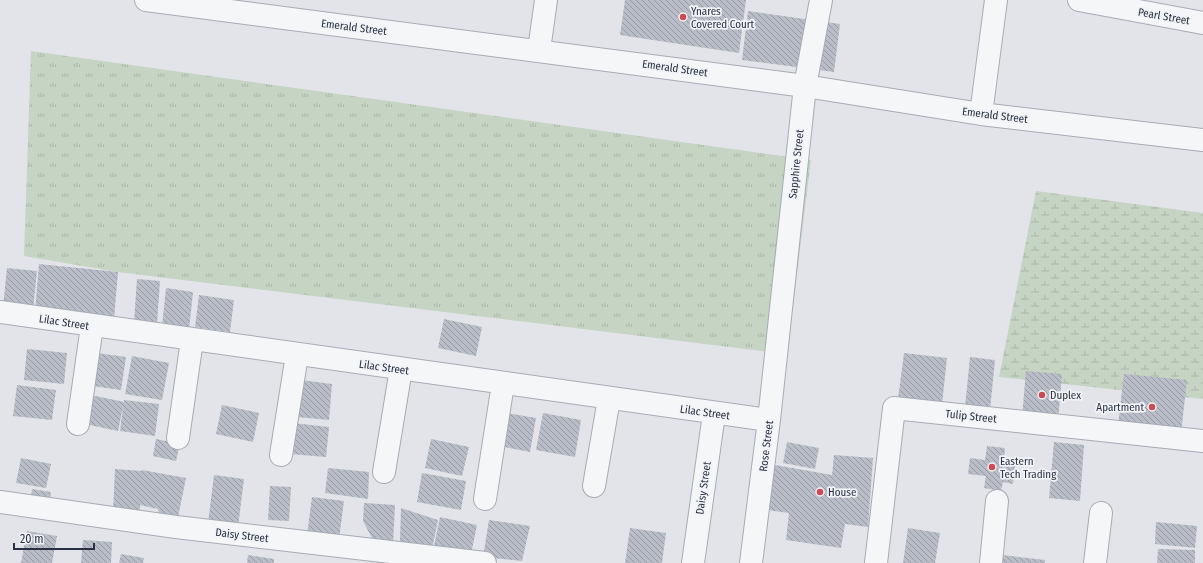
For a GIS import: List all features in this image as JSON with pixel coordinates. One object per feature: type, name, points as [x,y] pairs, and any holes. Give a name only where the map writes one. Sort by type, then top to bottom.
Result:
[{"type":"street","points":[[539,50],[546,0]]},
{"type":"street","name":"Sapphire Street","points":[[777,329],[805,86],[821,0]]},
{"type":"street","points":[[981,114],[996,0]]},
{"type":"street","name":"Pearl Street","points":[[1079,0],[1203,23]]},
{"type":"street","name":"Emerald Street","points":[[155,1],[539,50],[805,86],[981,114],[1203,140]]},
{"type":"street","name":"Lilac Street","points":[[0,312],[714,414],[769,420]]},
{"type":"street","points":[[78,424],[92,326]]},
{"type":"street","name":"Rose Street","points":[[752,563],[769,420],[777,329]]},
{"type":"street","points":[[178,438],[192,340]]},
{"type":"street","points":[[281,455],[297,354]]},
{"type":"street","points":[[384,472],[401,369]]},
{"type":"street","points":[[485,499],[503,384]]},
{"type":"street","points":[[594,486],[608,399]]},
{"type":"street","name":"Tulip Street","points":[[876,563],[894,408],[1203,440]]},
{"type":"street","name":"Daisy Street","points":[[693,563],[714,414]]},
{"type":"street","points":[[991,563],[997,501]]},
{"type":"street","name":"Daisy Street","points":[[0,502],[176,528],[484,563]]},
{"type":"street","points":[[1095,563],[1101,513]]},
{"type":"green space","points":[[31,51],[811,160],[787,354],[118,272],[24,256]]},
{"type":"green space","points":[[1036,191],[1203,213],[1203,399],[999,377]]},
{"type":"building","name":"Ynares Covered Court","points":[[625,0],[746,0],[739,53],[620,35]]},
{"type":"building","points":[[748,11],[840,24],[834,72],[742,60]]},
{"type":"building","points":[[39,264],[118,272],[114,319],[35,311]]},
{"type":"building","points":[[7,268],[37,271],[33,310],[3,307]]},
{"type":"building","points":[[137,279],[160,281],[157,324],[134,322]]},
{"type":"building","points":[[166,288],[193,292],[189,330],[162,326]]},
{"type":"building","points":[[199,295],[234,300],[230,332],[195,327]]},
{"type":"building","points":[[444,319],[482,327],[476,356],[438,348]]},
{"type":"building","points":[[27,349],[67,353],[64,384],[24,380]]},
{"type":"building","points":[[89,352],[126,357],[121,390],[85,385]]},
{"type":"building","points":[[904,353],[947,358],[942,404],[898,399]]},
{"type":"building","points":[[132,356],[169,363],[162,400],[125,394]]},
{"type":"building","points":[[970,357],[995,360],[990,410],[965,407]]},
{"type":"building","name":"Duplex","points":[[1026,371],[1062,374],[1058,421],[1022,417]]},
{"type":"building","name":"Apartment","points":[[1124,374],[1187,380],[1180,442],[1117,434]]},
{"type":"building","points":[[301,380],[332,384],[329,420],[297,417]]},
{"type":"building","points":[[17,385],[56,390],[52,420],[13,416]]},
{"type":"building","points":[[86,394],[124,402],[118,431],[80,423]]},
{"type":"building","points":[[124,400],[159,404],[155,436],[120,431]]},
{"type":"building","points":[[222,405],[259,413],[253,442],[216,434]]},
{"type":"building","points":[[500,412],[536,418],[530,452],[494,445]]},
{"type":"building","points":[[543,413],[581,420],[575,457],[536,450]]},
{"type":"building","points":[[293,423],[329,427],[326,457],[290,454]]},
{"type":"building","points":[[156,439],[180,444],[176,461],[153,456]]},
{"type":"building","points":[[431,439],[469,447],[462,476],[425,468]]},
{"type":"building","name":"House","points":[[787,442],[819,448],[815,469],[783,463]]},
{"type":"building","points":[[1054,442],[1084,445],[1080,501],[1049,498]]},
{"type":"building","name":"Eastern Tech Trading","points":[[987,446],[1005,448],[1004,458],[1016,460],[1013,484],[1003,482],[1001,491],[984,488],[986,476],[968,474],[970,458],[985,460]]},
{"type":"building","name":"House","points":[[834,455],[873,458],[868,527],[845,524],[841,548],[786,540],[789,513],[767,510],[775,465],[832,475]]},
{"type":"building","points":[[21,458],[51,464],[46,488],[16,483]]},
{"type":"building","points":[[328,468],[369,472],[368,499],[325,493]]},
{"type":"building","points":[[115,469],[142,470],[186,478],[176,527],[161,524],[158,509],[140,505],[140,515],[113,513]]},
{"type":"building","points":[[422,473],[466,481],[461,510],[417,502]]},
{"type":"building","points":[[214,475],[244,479],[238,527],[208,523]]},
{"type":"building","points":[[270,486],[291,487],[289,521],[268,520]]},
{"type":"building","points":[[32,489],[51,492],[49,507],[30,504]]},
{"type":"building","points":[[312,497],[344,501],[339,539],[307,535]]},
{"type":"building","points":[[364,503],[395,505],[393,544],[372,538],[363,521]]},
{"type":"building","points":[[401,508],[438,520],[432,549],[400,541]]},
{"type":"building","points":[[440,517],[477,525],[471,554],[434,546]]},
{"type":"building","points":[[489,520],[530,526],[522,561],[483,557]]},
{"type":"building","points":[[1156,522],[1197,526],[1195,548],[1155,544]]},
{"type":"building","points":[[630,528],[666,533],[662,563],[625,563]]},
{"type":"building","points":[[908,528],[940,533],[935,563],[903,563]]},
{"type":"building","points":[[27,531],[57,536],[52,563],[21,563]]},
{"type":"building","points":[[83,540],[112,542],[111,563],[81,563]]},
{"type":"building","points":[[1158,549],[1195,550],[1195,563],[1157,563]]},
{"type":"building","points":[[121,554],[144,558],[143,563],[119,563]]},
{"type":"building","points":[[248,555],[274,559],[274,563],[247,563]]},
{"type":"building","points":[[1002,555],[1045,560],[1045,563],[1001,563]]},
{"type":"place","name":"Ynares Covered Court","points":[[683,17]]},
{"type":"place","name":"Duplex","points":[[1042,395]]},
{"type":"place","name":"Apartment","points":[[1152,407]]},
{"type":"place","name":"Eastern Tech Trading","points":[[992,467]]},
{"type":"place","name":"House","points":[[820,492]]}]
